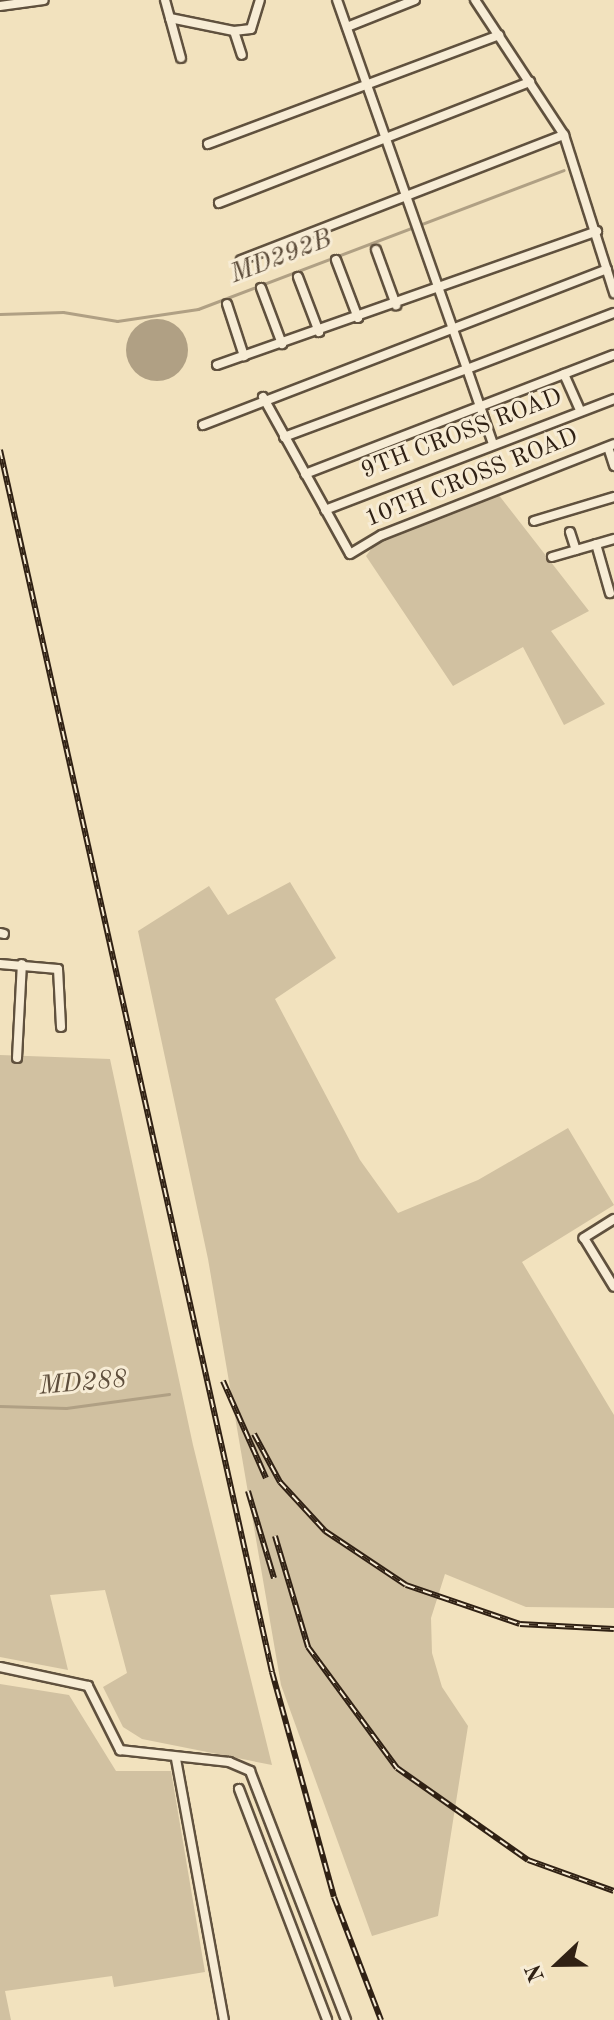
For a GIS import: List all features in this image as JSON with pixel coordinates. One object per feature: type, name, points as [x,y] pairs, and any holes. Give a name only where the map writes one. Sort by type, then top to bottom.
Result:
[{"type":"street","points":[[0,6],[44,0]]},
{"type":"street","points":[[165,0],[181,58]]},
{"type":"street","points":[[170,18],[234,31],[251,29],[260,0]]},
{"type":"street","points":[[337,0],[493,444]]},
{"type":"street","points":[[347,27],[415,0]]},
{"type":"street","points":[[475,0],[564,135],[597,231],[614,293]]},
{"type":"street","points":[[234,31],[242,55]]},
{"type":"street","points":[[208,144],[499,35]]},
{"type":"street","points":[[219,203],[530,82]]},
{"type":"street","points":[[241,260],[564,135]]},
{"type":"street","points":[[217,365],[396,305],[597,231]]},
{"type":"street","points":[[376,250],[396,305]]},
{"type":"street","points":[[336,260],[358,318]]},
{"type":"street","points":[[203,425],[263,397],[607,269]]},
{"type":"street","points":[[298,277],[319,332]]},
{"type":"street","points":[[261,288],[282,344]]},
{"type":"street","points":[[227,304],[244,356]]},
{"type":"street","points":[[284,437],[614,313]]},
{"type":"street","points":[[305,474],[614,355]]},
{"type":"street","points":[[564,374],[580,410]]},
{"type":"street","points":[[263,397],[325,510]]},
{"type":"street","name":"9TH CROSS ROAD","points":[[325,510],[614,399]]},
{"type":"street","points":[[611,446],[614,466]]},
{"type":"street","name":"10TH CROSS ROAD","points":[[325,510],[350,554],[382,535],[611,446]]},
{"type":"street","points":[[534,521],[614,497]]},
{"type":"street","points":[[570,532],[576,550]]},
{"type":"street","points":[[552,557],[614,539]]},
{"type":"street","points":[[596,544],[610,593]]},
{"type":"street","points":[[0,964],[58,969],[61,1027]]},
{"type":"street","points":[[17,1058],[22,964]]},
{"type":"street","points":[[614,1219],[584,1238],[614,1287]]},
{"type":"street","points":[[0,1667],[88,1686],[120,1750],[176,1759],[229,1762],[250,1771],[346,2020]]},
{"type":"street","points":[[176,1759],[224,2020]]},
{"type":"street","points":[[239,1789],[327,2020]]},
{"type":"shaded area","points":[[157,319],[179,328],[188,350],[179,372],[157,381],[135,372],[126,350],[135,328]]},
{"type":"shaded area","points":[[498,494],[589,611],[551,631],[605,704],[564,725],[523,647],[453,686],[366,556],[377,541]]},
{"type":"shaded area","points":[[290,882],[336,958],[275,999],[360,1160],[398,1213],[478,1180],[568,1128],[614,1205],[522,1262],[614,1415],[614,1608],[526,1607],[445,1574],[431,1618],[432,1653],[442,1687],[468,1726],[438,1916],[372,1936],[281,1685],[208,1259],[138,931],[209,886],[228,915]]},
{"type":"shaded area","points":[[0,1055],[110,1059],[193,1445],[272,1765],[142,1739],[123,1727],[103,1687],[127,1673],[105,1590],[50,1595],[68,1670],[0,1657]]},
{"type":"shaded area","points":[[0,1684],[69,1695],[116,1771],[171,1771],[205,1972],[114,1987],[112,1976],[5,1991],[11,2020],[0,2020]]},
{"type":"waterway","name":"MD292B","points":[[0,314],[63,312],[117,321],[198,309],[563,170]]},
{"type":"waterway","name":"MD288","points":[[0,1406],[66,1408],[169,1394]]},
{"type":"railway","points":[[0,450],[272,1672],[334,1897],[381,2020]]},
{"type":"railway","points":[[223,1381],[266,1478]]},
{"type":"railway","points":[[254,1434],[280,1482],[325,1531],[406,1585],[520,1624],[614,1629]]},
{"type":"railway","points":[[248,1491],[274,1578]]},
{"type":"railway","points":[[275,1536],[308,1647],[397,1768],[528,1860],[614,1891]]}]
